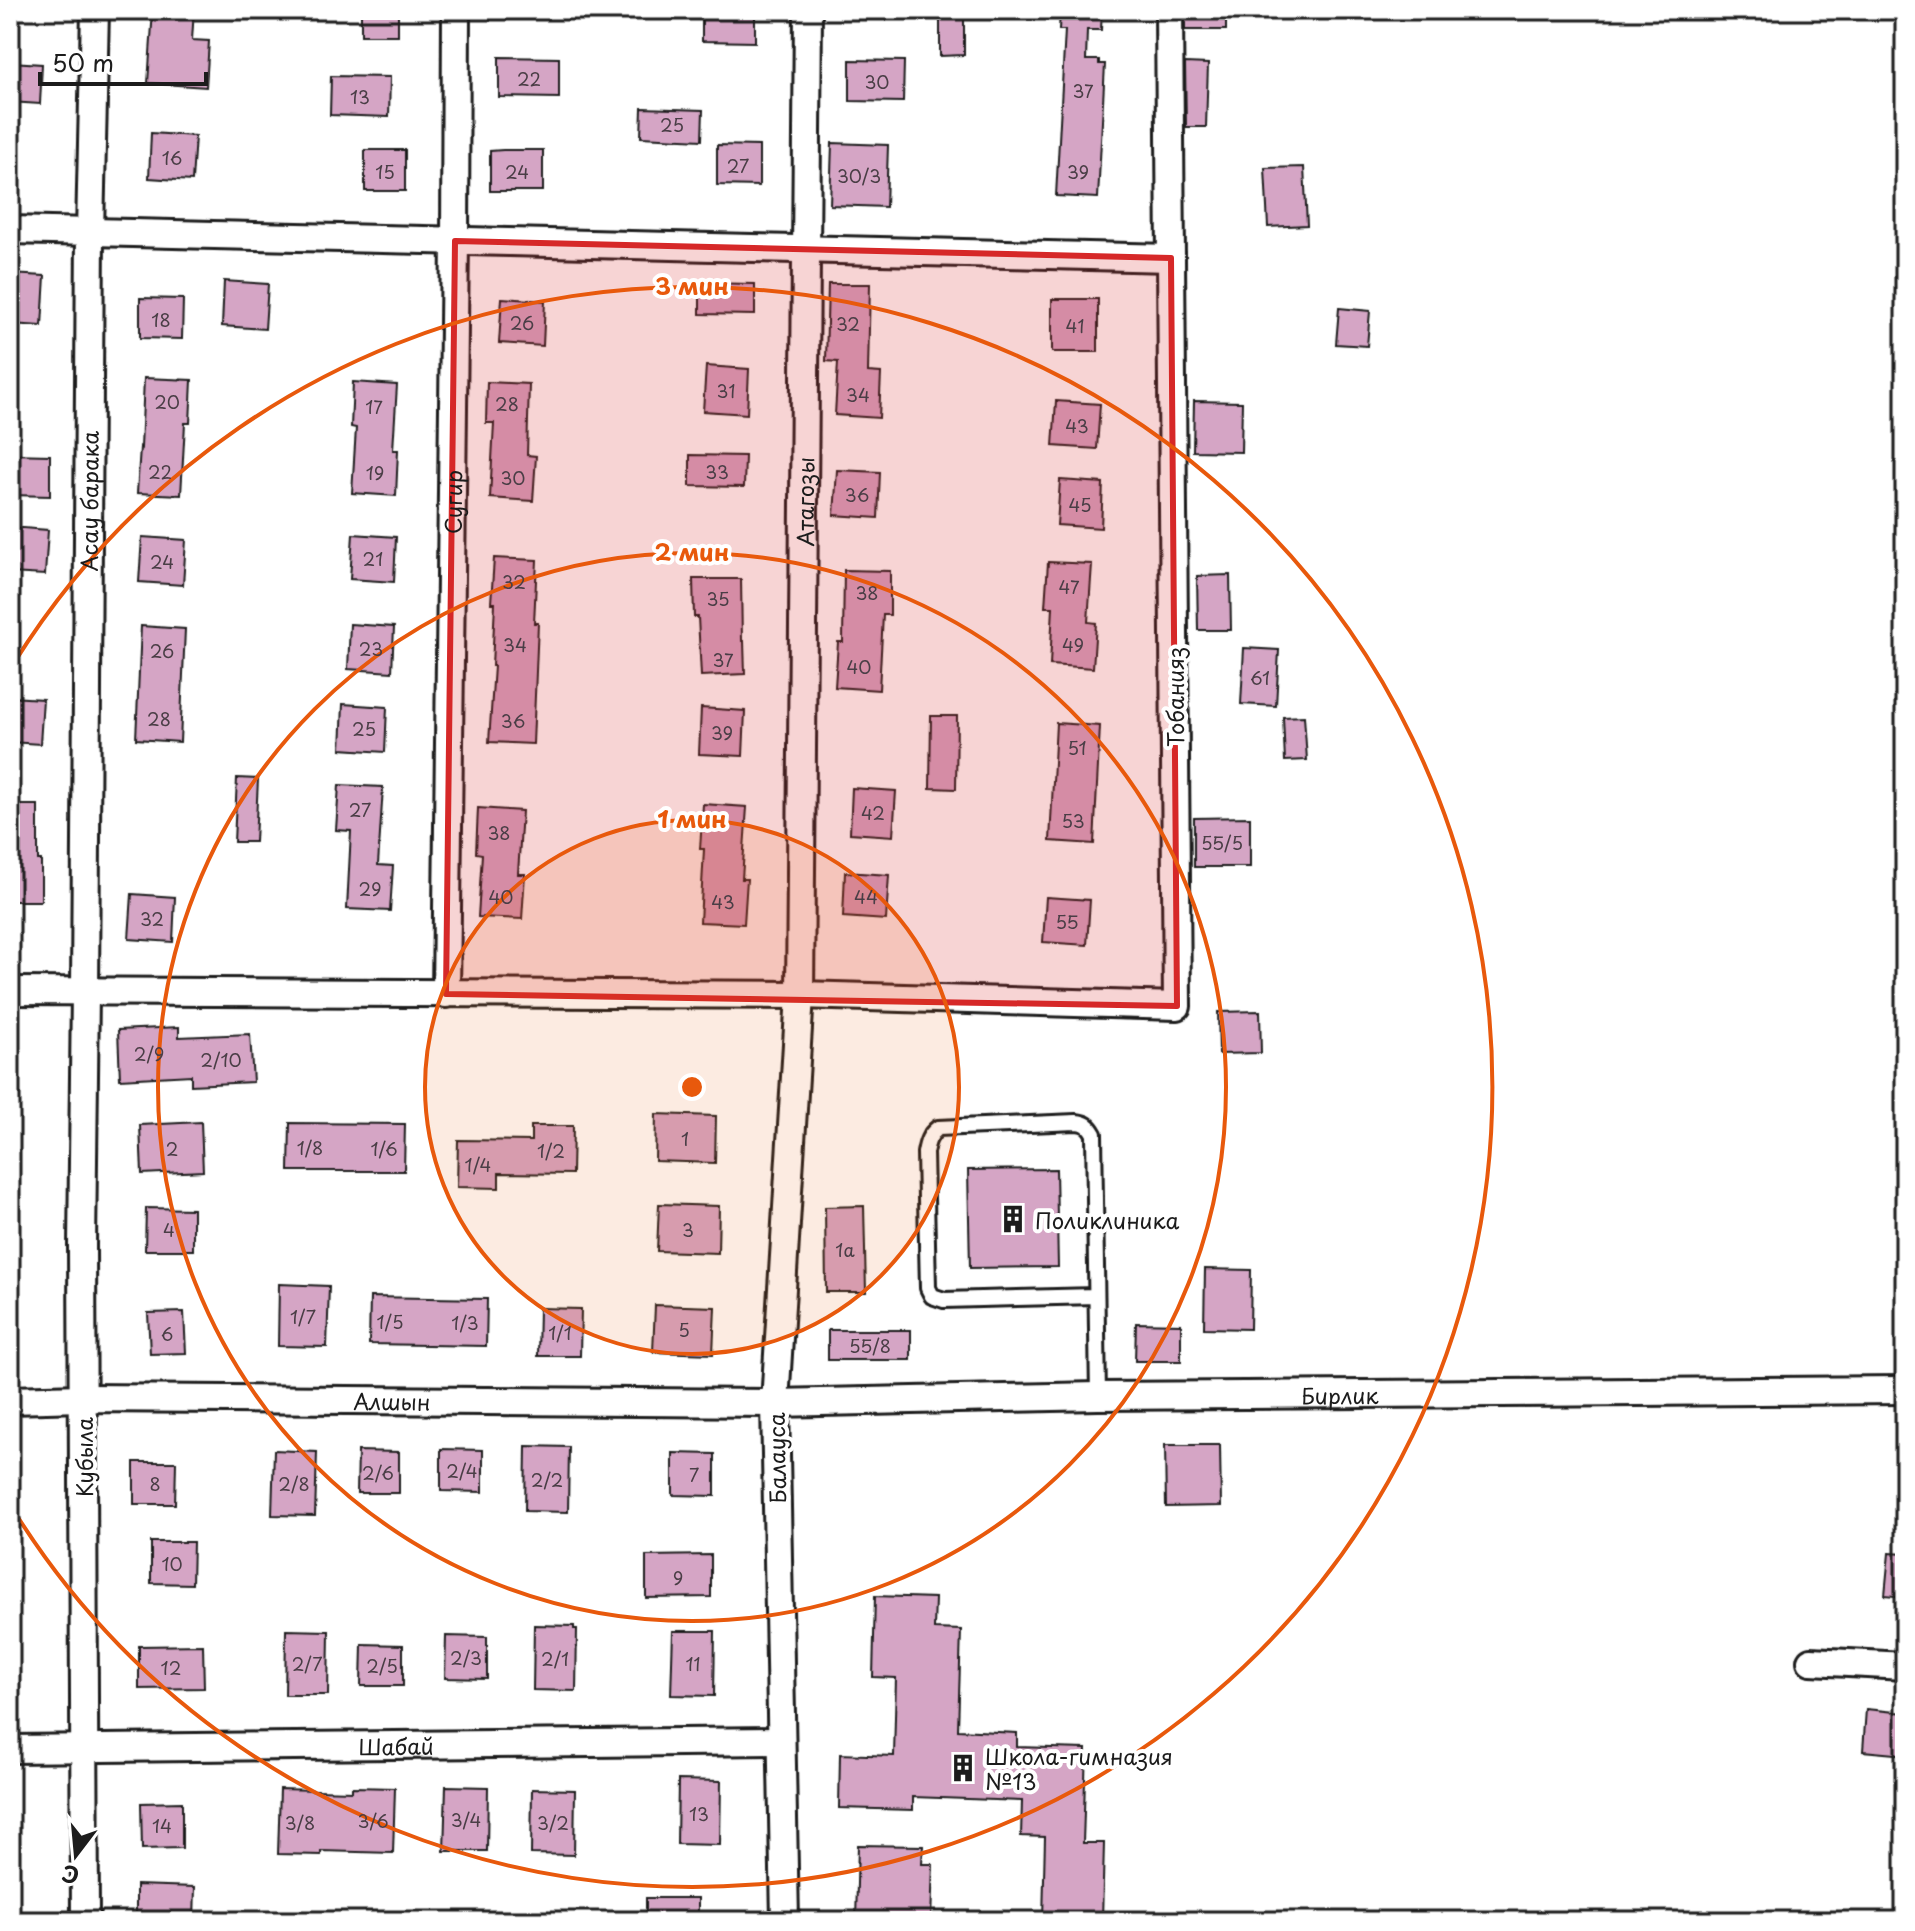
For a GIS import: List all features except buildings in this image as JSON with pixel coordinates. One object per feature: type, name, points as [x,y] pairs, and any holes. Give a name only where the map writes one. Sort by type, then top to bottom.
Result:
[{"type":"street","name":"Асау барака","points":[[85,992],[90,232],[95,10]]},
{"type":"street","name":"Сугир","points":[[446,994],[456,10]]},
{"type":"street","name":"Атагозы","points":[[800,995],[808,10]]},
{"type":"street","name":"Тобанияз","points":[[800,995],[1177,1006],[1169,10]]},
{"type":"street","points":[[10,230],[1171,258]]},
{"type":"street","points":[[10,991],[800,995]]},
{"type":"street","name":"Кубыла","points":[[85,992],[82,1246],[85,1921]]},
{"type":"street","name":"Балауса","points":[[785,1921],[775,1403],[800,995]]},
{"type":"street","name":"Бирлик","points":[[775,1403],[1098,1396],[1905,1390]]},
{"type":"street","name":"Алшын","points":[[10,1400],[775,1403]]},
{"type":"street","points":[[1811,1661],[1905,1666]]},
{"type":"street","name":"Шабай","points":[[10,1749],[781,1741]]},
{"type":"lane","points":[[1096,1296],[944,1300],[932,1296],[928,1288],[925,1153],[931,1134],[938,1128],[1076,1122],[1089,1125],[1094,1134],[1098,1396]]},
{"type":"highlighted area","points":[[455,241],[1171,258],[1177,1006],[446,994]]},
{"type":"place","name":"Поликлиника","points":[[1013,1219]]},
{"type":"place","name":"Школа-гимназия №13","points":[[963,1768]]}]
